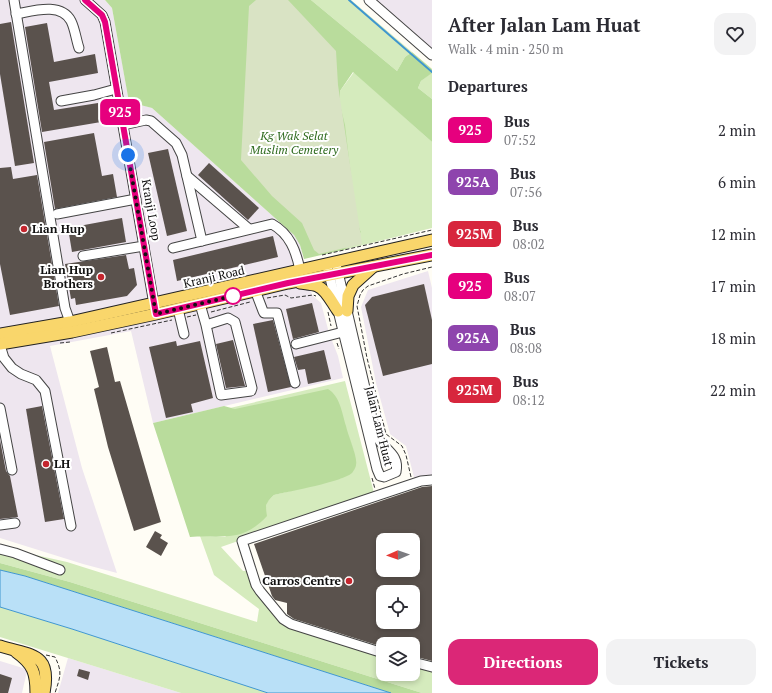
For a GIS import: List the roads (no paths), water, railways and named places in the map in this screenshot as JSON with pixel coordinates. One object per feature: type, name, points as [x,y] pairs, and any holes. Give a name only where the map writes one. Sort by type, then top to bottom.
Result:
[{"type":"main road","name":"Kranji Road","points":[[0,337],[66,322],[154,309],[178,309],[294,282],[432,240]]},
{"type":"main road","name":"Kranji Road","points":[[0,337],[72,332],[300,270],[374,266],[432,255]]},
{"type":"main road","points":[[294,282],[320,287],[343,311],[348,296],[354,285],[374,266]]},
{"type":"main road","points":[[0,646],[39,658],[46,668],[44,693]]},
{"type":"main road","points":[[14,651],[25,658],[34,671],[36,693]]},
{"type":"street","points":[[14,0],[65,308],[66,322]]},
{"type":"street","name":"Kranji Loop","points":[[85,0],[102,15],[105,22],[154,309]]},
{"type":"street","points":[[369,0],[432,55]]},
{"type":"street","points":[[16,14],[50,9],[60,10],[66,14],[72,22],[79,48]]},
{"type":"street","points":[[61,101],[94,96],[116,89]]},
{"type":"street","points":[[123,125],[146,120],[151,121],[176,143],[180,149],[202,241]]},
{"type":"street","points":[[187,176],[249,229]]},
{"type":"street","points":[[57,214],[136,199]]},
{"type":"street","points":[[174,248],[269,224],[276,226],[290,240],[294,246],[300,270]]},
{"type":"street","points":[[83,256],[144,246]]},
{"type":"street","name":"Jalan Lam Huat","points":[[333,269],[376,435],[379,442],[392,453],[396,462],[396,472],[382,478],[377,469],[343,332],[343,311]]},
{"type":"street","points":[[255,290],[264,313],[277,313],[295,383]]},
{"type":"street","points":[[200,304],[221,395],[251,391],[252,388],[235,322],[228,318],[206,325]]},
{"type":"street","points":[[178,309],[184,334]]},
{"type":"street","points":[[296,344],[343,332]]},
{"type":"street","points":[[0,337],[4,358],[12,368],[21,374],[36,380],[45,391],[71,526]]},
{"type":"street","points":[[0,408],[12,470]]},
{"type":"street","points":[[382,478],[386,493]]},
{"type":"street","points":[[376,651],[291,624],[283,619],[256,585],[242,541],[421,481],[432,480]]},
{"type":"street","points":[[0,525],[15,523]]},
{"type":"street","points":[[0,549],[60,570]]},
{"type":"street","points":[[420,664],[432,667]]},
{"type":"water","points":[[0,570],[25,576],[391,693],[268,693],[0,607]]},
{"type":"waterway","points":[[349,0],[432,72]]},
{"type":"place","name":"Lian Hup","points":[[24,229]]},
{"type":"place","name":"Lian Hup Brothers","points":[[101,277]]},
{"type":"place","name":"LH","points":[[46,464]]},
{"type":"place","name":"Carros Centre","points":[[349,581]]},
{"type":"park label","name":"Kg Wak Selat Muslim Cemetery","points":[[294,143]]}]
